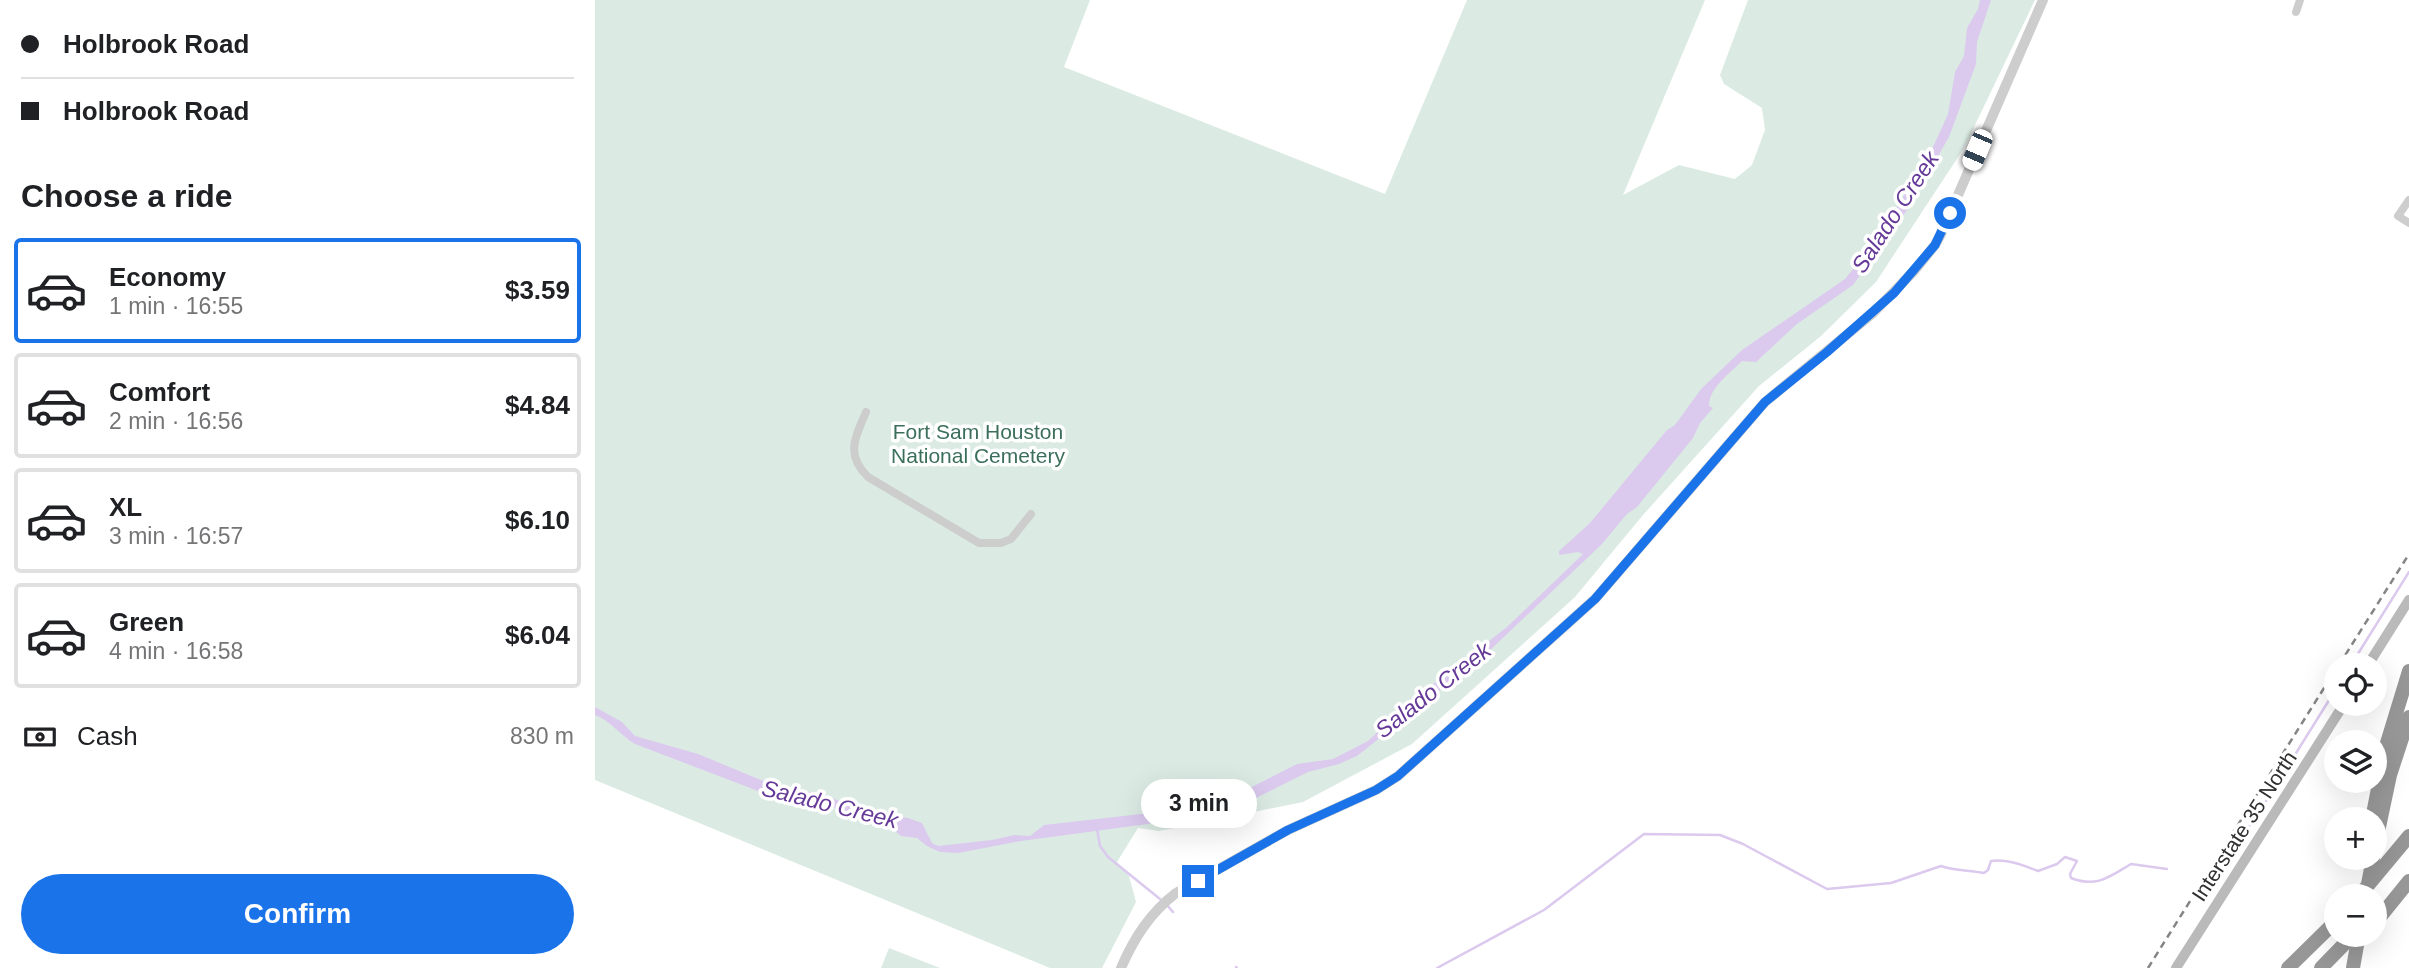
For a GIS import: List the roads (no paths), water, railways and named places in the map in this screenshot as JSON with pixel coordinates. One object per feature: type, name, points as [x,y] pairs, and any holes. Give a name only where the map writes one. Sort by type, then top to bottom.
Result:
[{"type":"highway","points":[[2387,770],[2409,671]]},
{"type":"highway","points":[[2387,772],[2409,717]]},
{"type":"highway","points":[[2369,884],[2409,836]]},
{"type":"highway","points":[[2387,899],[2409,874]]},
{"type":"highway","points":[[2387,908],[2409,881]]},
{"type":"highway","points":[[2288,968],[2324,933]]},
{"type":"highway","points":[[2321,968],[2344,947]]},
{"type":"highway","points":[[2334,968],[2349,947]]},
{"type":"highway","points":[[2351,968],[2355,947]]},
{"type":"main road","points":[[2376,653],[2409,600]]},
{"type":"main road","name":"Interstate 35 North","points":[[2176,968],[2336,716]]},
{"type":"street","points":[[1121,968],[1137,934],[1162,904],[1176,893],[1288,830],[1376,790],[1398,776],[1595,599],[1765,402],[1894,293],[1935,245],[1941,234],[2043,0]]},
{"type":"street","points":[[2295,12],[2300,0]]},
{"type":"street","points":[[2409,200],[2398,216],[2409,223]]},
{"type":"street","points":[[866,412],[854,441],[853,451],[860,470],[879,484],[979,543],[1001,543],[1011,539],[1031,514]]},
{"type":"water","name":"Salado Creek","points":[[1980,0],[1991,0],[1977,42],[1976,64],[1949,137],[1907,210],[1853,285],[1797,324],[1756,362],[1742,361],[1726,376],[1712,393],[1709,406],[1713,408],[1700,423],[1693,438],[1637,507],[1627,514],[1601,545],[1488,652],[1357,756],[1308,772],[1242,805],[1170,821],[1165,819],[1148,824],[1021,841],[958,853],[940,852],[917,838],[901,836],[886,824],[876,824],[814,800],[766,794],[635,744],[595,715],[595,707],[622,722],[635,736],[698,754],[780,788],[823,794],[865,812],[908,818],[922,823],[932,843],[938,846],[1014,835],[1030,836],[1044,825],[1194,808],[1248,789],[1297,764],[1333,759],[1368,741],[1404,707],[1507,627],[1583,554],[1578,552],[1559,555],[1559,551],[1590,523],[1667,430],[1675,425],[1701,389],[1742,350],[1845,279],[1881,234],[1934,145],[1948,114],[1955,72],[1964,56],[1967,28]]},
{"type":"waterway","points":[[2358,653],[2409,572]]},
{"type":"waterway","points":[[2207,883],[2211,884],[2324,708]]},
{"type":"waterway","points":[[1097,829],[1100,846],[1108,857],[1160,899]]},
{"type":"waterway","points":[[1437,968],[1544,910],[1644,834],[1720,835],[1743,844],[1827,889],[1891,883],[1941,866],[1984,873],[1991,861],[2015,863],[2038,871],[2057,864],[2065,857],[2077,861],[2070,874],[2071,878],[2088,882],[2103,880],[2131,864],[2167,869]]},
{"type":"waterway","points":[[1167,905],[1173,912]]},
{"type":"railway","points":[[2347,653],[2409,554]]},
{"type":"railway","points":[[2148,968],[2324,688]]},
{"type":"park label","name":"Fort Sam Houston National Cemetery","points":[[978,443]]}]
